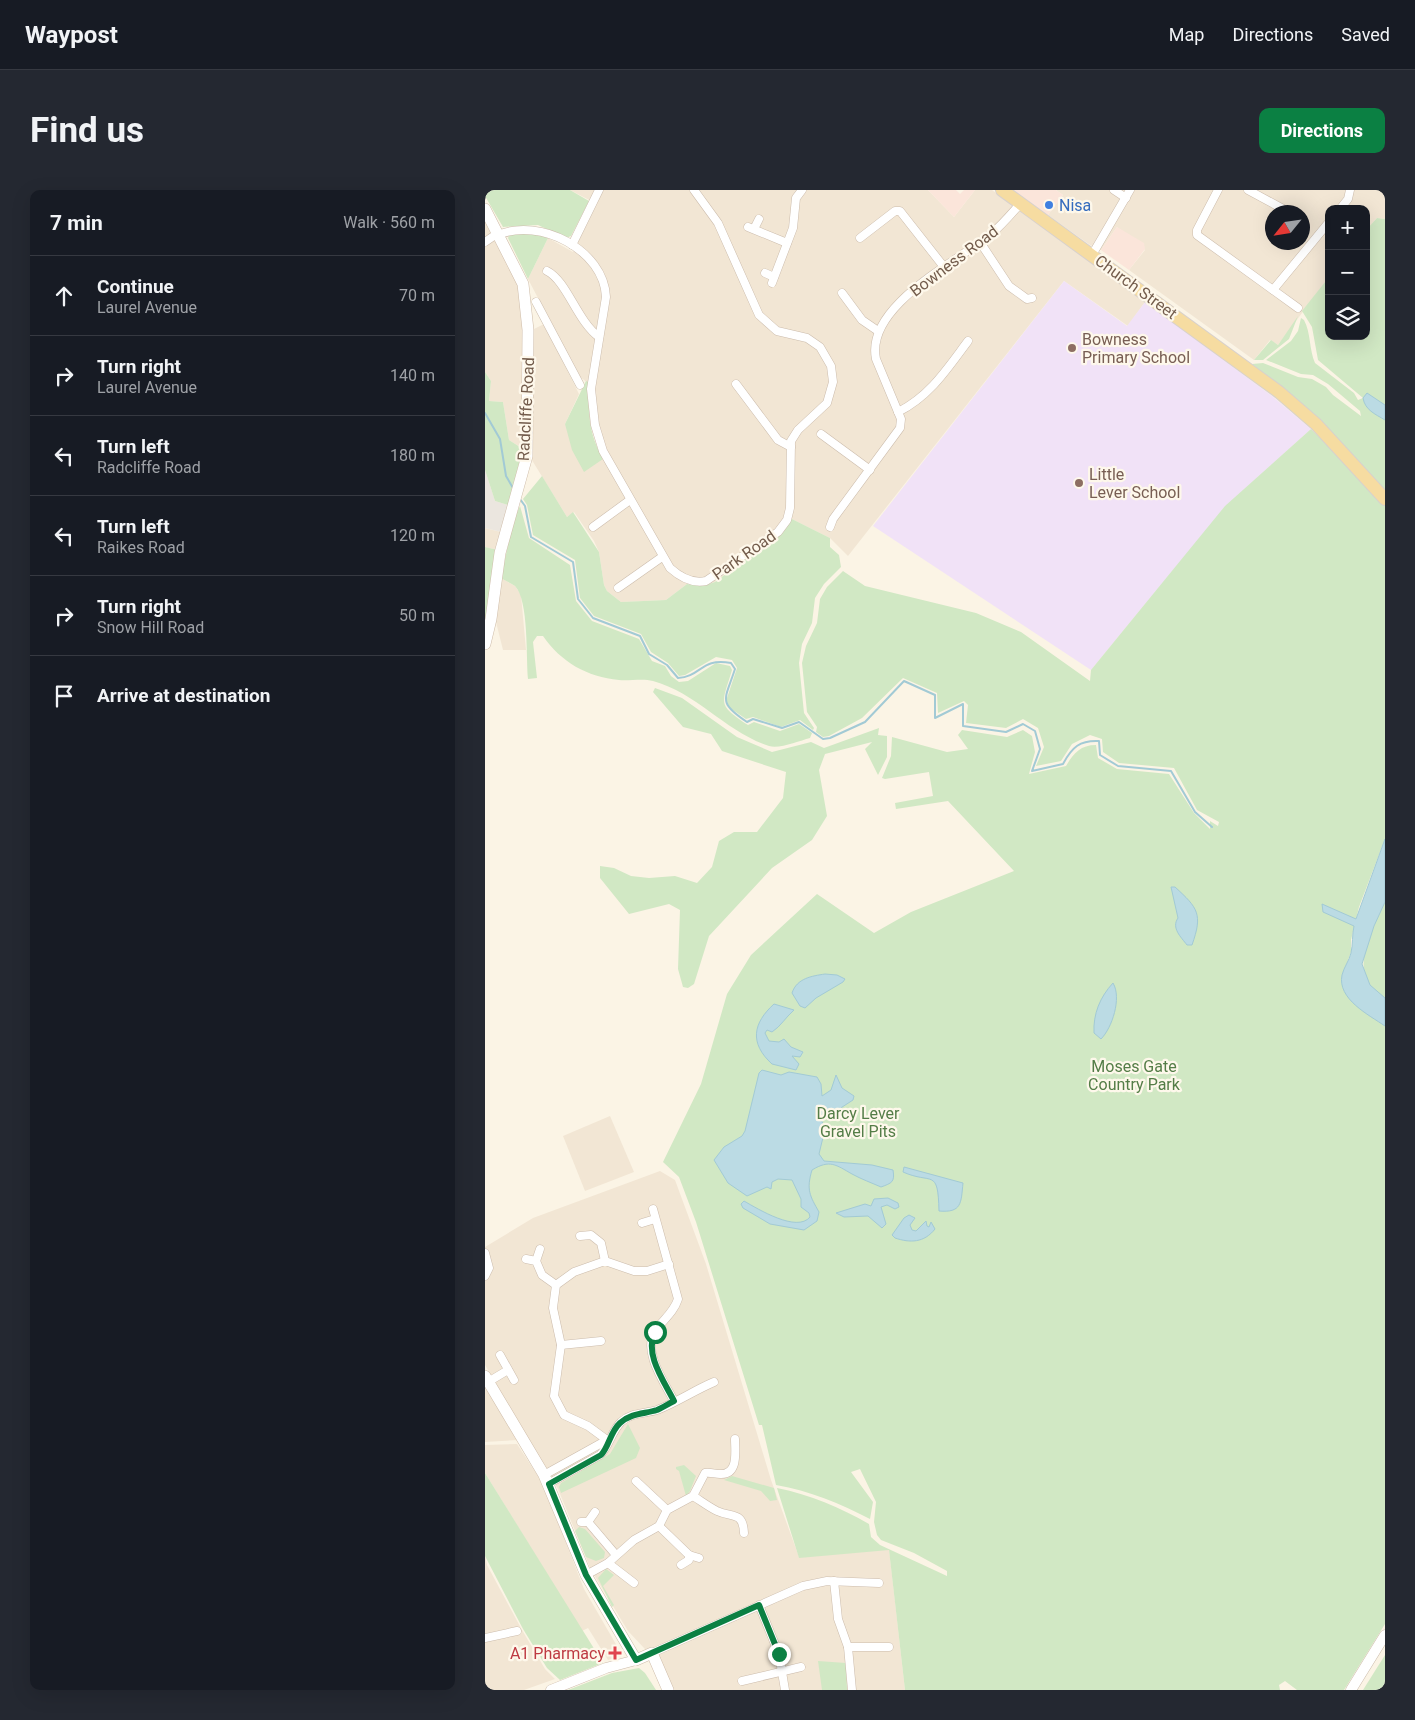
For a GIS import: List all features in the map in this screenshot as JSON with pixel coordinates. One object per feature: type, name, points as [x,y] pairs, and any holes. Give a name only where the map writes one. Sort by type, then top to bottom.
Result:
[{"type":"main road","name":"Church Street","points":[[1001,190],[1279,392],[1316,424],[1385,499]]},
{"type":"main road","name":"Radcliffe Road","points":[[485,209],[523,284],[527,311],[527,456],[500,553],[491,620],[485,644]]},
{"type":"main road","points":[[487,1379],[546,1480],[586,1575],[638,1659],[653,1668],[663,1678]]},
{"type":"main road","points":[[638,1659],[652,1653],[668,1690]]},
{"type":"street","points":[[571,246],[599,190]]},
{"type":"street","name":"Park Road","points":[[498,234],[535,230],[571,246],[590,259],[603,278],[606,297],[591,389],[591,405],[603,451],[670,568],[687,580],[695,582],[706,581],[778,532],[789,515],[791,447],[798,430],[823,409],[830,397],[833,382],[831,366],[825,354],[813,341],[777,331],[759,315],[718,223],[695,190]]},
{"type":"street","points":[[765,273],[773,280],[793,228],[796,198],[802,190]]},
{"type":"street","points":[[1114,190],[1126,198]]},
{"type":"street","points":[[1093,255],[1130,190]]},
{"type":"street","points":[[1218,190],[1197,230],[1197,235],[1298,308]]},
{"type":"street","points":[[1248,190],[1276,205]]},
{"type":"street","points":[[1343,205],[1348,198],[1350,190]]},
{"type":"street","name":"Bowness Road","points":[[878,331],[903,301],[944,266],[999,228],[1020,204]]},
{"type":"street","points":[[860,238],[895,211],[900,211],[944,266]]},
{"type":"street","points":[[759,219],[751,228],[787,243]]},
{"type":"street","points":[[1273,290],[1325,227]]},
{"type":"street","points":[[485,242],[498,234]]},
{"type":"street","points":[[980,242],[1009,286],[1027,299],[1032,298]]},
{"type":"street","points":[[547,270],[557,278],[587,327],[599,337]]},
{"type":"street","points":[[830,527],[833,519],[900,428],[898,412],[876,359],[875,348],[878,331],[863,320],[842,293]]},
{"type":"street","points":[[536,302],[580,386]]},
{"type":"street","points":[[527,311],[543,316]]},
{"type":"street","points":[[898,412],[913,405],[929,392],[968,341]]},
{"type":"street","points":[[736,384],[778,440],[791,447]]},
{"type":"street","points":[[821,434],[833,447],[870,470]]},
{"type":"street","points":[[593,527],[600,518],[630,500]]},
{"type":"street","points":[[618,588],[631,584],[663,557]]},
{"type":"street","points":[[653,1209],[678,1299],[670,1314],[655,1332],[651,1348],[674,1401]]},
{"type":"street","points":[[642,1223],[655,1219]]},
{"type":"street","points":[[580,1236],[592,1232],[601,1243],[605,1261]]},
{"type":"street","points":[[540,1249],[536,1262],[542,1274],[556,1285]]},
{"type":"street","points":[[485,1253],[490,1270]]},
{"type":"street","points":[[526,1259],[536,1262]]},
{"type":"street","points":[[607,1440],[588,1426],[564,1416],[557,1406],[554,1386],[559,1369],[561,1345],[553,1308],[556,1285],[574,1272],[605,1261],[640,1271],[669,1264]]},
{"type":"street","points":[[561,1345],[597,1342],[595,1353]]},
{"type":"street","points":[[500,1355],[514,1380]]},
{"type":"street","points":[[487,1379],[508,1370]]},
{"type":"street","points":[[699,1378],[701,1387]]},
{"type":"street","points":[[546,1480],[601,1455],[605,1451],[607,1440],[627,1417],[656,1410],[714,1382]]},
{"type":"street","points":[[586,1575],[608,1563],[634,1540],[659,1526],[667,1510],[693,1496],[705,1473],[723,1475],[731,1470],[735,1462],[732,1449],[735,1439]]},
{"type":"street","points":[[637,1481],[647,1486],[667,1510]]},
{"type":"street","points":[[693,1496],[718,1511],[735,1516],[746,1523],[744,1533]]},
{"type":"street","points":[[595,1512],[585,1522],[616,1555]]},
{"type":"street","points":[[659,1526],[689,1555],[699,1558]]},
{"type":"street","points":[[681,1565],[689,1560],[689,1555]]},
{"type":"street","points":[[608,1563],[622,1580],[634,1583]]},
{"type":"street","points":[[652,1653],[803,1586],[834,1581],[876,1583],[873,1575]]},
{"type":"street","points":[[834,1581],[838,1619],[849,1647],[852,1690]]},
{"type":"street","points":[[759,1605],[779,1654],[785,1690]]},
{"type":"street","points":[[485,1638],[517,1631]]},
{"type":"street","points":[[1351,1690],[1385,1635]]},
{"type":"street","points":[[849,1647],[884,1650]]},
{"type":"street","points":[[551,1690],[606,1668],[638,1659]]},
{"type":"street","points":[[742,1681],[801,1668]]},
{"type":"shaded area","points":[[570,190],[928,190],[954,217],[975,190],[992,190],[1145,302],[1128,326],[1064,281],[848,556],[830,538],[792,519],[780,534],[715,582],[703,586],[687,584],[666,600],[621,602],[607,591],[604,585],[599,552],[594,541],[574,512],[567,517],[530,457],[533,399],[532,330],[544,324],[579,394],[565,424],[603,459],[589,423],[587,409],[589,384],[579,376],[528,279],[548,238],[573,252],[597,204]]},
{"type":"shaded area","points":[[928,190],[956,190],[960,194],[964,190],[975,190],[954,217]]},
{"type":"shaded area","points":[[1012,190],[1056,190],[1063,195],[1048,215]]},
{"type":"shaded area","points":[[1056,190],[1385,190],[1385,219],[1377,218],[1370,226],[1370,205],[1325,205],[1325,282],[1278,345],[1270,340],[1254,360],[1129,270],[1145,250],[1117,227],[1101,250],[1090,245],[1048,215],[1063,195]]},
{"type":"shaded area","points":[[485,214],[520,283],[524,323],[523,449],[509,440],[503,402],[489,401],[491,381],[485,372]]},
{"type":"shaded area","points":[[1117,227],[1144,243],[1145,249],[1129,270],[1101,250]]},
{"type":"shaded area","name":"Little Lever School","points":[[1064,281],[1127,326],[1145,302],[1272,396],[1311,429],[1225,507],[1091,670],[873,526]]},
{"type":"shaded area","points":[[485,470],[495,501],[508,505],[501,532],[485,528]]},
{"type":"shaded area","points":[[485,528],[501,532],[498,550],[485,547]]},
{"type":"shaded area","points":[[501,578],[515,586],[521,595],[526,650],[503,650],[496,622]]},
{"type":"shaded area","points":[[610,1116],[634,1172],[585,1191],[563,1136]]},
{"type":"shaded area","points":[[660,1171],[675,1180],[706,1264],[771,1480],[799,1557],[889,1549],[905,1690],[671,1690],[660,1665],[628,1631],[591,1570],[558,1489],[485,1365],[485,1247],[533,1218]]},
{"type":"shaded area","points":[[485,1384],[518,1440],[485,1442]]},
{"type":"shaded area","points":[[517,1444],[543,1484],[584,1589],[621,1653],[620,1656],[608,1660],[588,1628],[582,1631],[485,1473],[485,1445]]},
{"type":"shaded area","points":[[485,1556],[487,1565],[522,1630],[545,1669],[555,1679],[524,1690],[485,1690]]},
{"type":"green space","points":[[485,190],[570,190],[589,201],[571,236],[566,238],[538,225],[503,227],[485,196]]},
{"type":"green space","name":"Moses Gate Country Park","points":[[1377,218],[1385,219],[1385,839],[1359,907],[1351,940],[1351,952],[1342,976],[1350,999],[1385,1026],[1385,1624],[1344,1690],[1297,1690],[1285,1681],[1279,1685],[1280,1690],[905,1690],[889,1550],[799,1558],[777,1488],[813,1498],[847,1512],[869,1524],[871,1537],[880,1545],[947,1576],[947,1571],[914,1553],[881,1540],[877,1535],[874,1522],[876,1502],[860,1469],[851,1472],[873,1502],[870,1519],[824,1498],[776,1485],[762,1425],[759,1425],[696,1222],[679,1177],[663,1162],[701,1084],[727,994],[751,955],[817,894],[874,933],[911,912],[1014,871],[948,801],[896,809],[895,803],[933,796],[929,772],[882,778],[891,756],[892,737],[947,752],[968,749],[958,735],[962,730],[1007,737],[1023,730],[1032,736],[1035,752],[1029,774],[1066,766],[1081,748],[1096,745],[1098,758],[1117,769],[1169,774],[1194,813],[1210,829],[1210,821],[1218,826],[1219,822],[1197,810],[1174,768],[1119,763],[1103,752],[1102,739],[1090,735],[1072,744],[1061,761],[1036,766],[1044,747],[1038,728],[1023,719],[1006,728],[966,723],[968,705],[964,701],[938,713],[937,693],[903,678],[862,718],[829,736],[823,737],[816,732],[817,727],[807,712],[802,663],[806,646],[817,623],[820,599],[827,587],[843,571],[865,586],[976,613],[1021,632],[1090,681],[1091,670],[1225,506],[1311,429],[1336,454],[1288,393],[1252,364],[1263,363],[1298,377],[1312,379],[1326,387],[1333,395],[1361,416],[1360,411],[1328,384],[1313,375],[1301,374],[1266,360],[1291,341],[1298,331],[1301,318],[1306,325],[1315,363],[1354,393],[1358,400],[1363,398],[1318,360],[1312,327],[1302,311],[1325,282],[1325,340],[1370,340],[1370,226]]},
{"type":"green space","points":[[532,233],[548,238],[528,279],[508,238],[510,234]]},
{"type":"green space","points":[[1298,316],[1289,339],[1263,360],[1254,360],[1271,340],[1278,345]]},
{"type":"green space","points":[[485,372],[491,381],[489,401],[503,402],[509,440],[523,449],[508,505],[495,501],[485,470]]},
{"type":"green space","points":[[586,381],[590,383],[590,422],[598,450],[603,459],[584,472],[572,450],[565,424]]},
{"type":"green space","points":[[542,476],[567,517],[573,512],[599,552],[604,585],[607,591],[621,602],[666,600],[687,584],[703,586],[715,582],[780,534],[792,519],[830,538],[830,547],[839,555],[841,567],[824,584],[815,598],[812,623],[802,644],[799,663],[804,713],[814,728],[813,730],[800,720],[781,727],[753,717],[746,719],[730,708],[726,701],[737,668],[732,660],[716,657],[685,675],[679,676],[668,663],[651,652],[641,634],[594,616],[580,598],[575,560],[533,535],[527,505],[523,499]]},
{"type":"green space","points":[[520,506],[529,538],[570,565],[576,601],[592,621],[639,639],[652,661],[665,666],[671,676],[679,682],[688,681],[716,663],[730,666],[732,670],[724,702],[731,712],[748,725],[754,722],[780,731],[799,724],[812,733],[810,738],[784,746],[773,747],[753,740],[684,694],[669,687],[649,680],[619,680],[596,676],[586,672],[567,661],[543,636],[537,636],[533,642],[537,678],[528,679],[523,604],[515,586],[501,578],[513,521]]},
{"type":"green space","points":[[485,547],[498,550],[485,623]]},
{"type":"green space","points":[[655,688],[682,698],[737,737],[772,752],[811,742],[824,748],[879,728],[878,735],[887,736],[887,757],[878,775],[865,749],[872,742],[825,754],[819,770],[827,816],[812,840],[772,868],[709,936],[694,984],[688,988],[683,987],[678,969],[680,910],[669,904],[629,914],[600,878],[600,866],[614,868],[631,876],[649,878],[675,876],[697,883],[712,867],[719,841],[734,832],[757,832],[783,798],[786,772],[722,751],[711,734],[683,727],[653,692]]},
{"type":"green space","points":[[1385,902],[1385,998],[1370,985],[1365,975],[1364,954],[1371,932]]},
{"type":"green space","points":[[628,1424],[640,1448],[636,1458],[561,1493],[559,1487],[561,1483],[610,1454]]},
{"type":"green space","points":[[684,1465],[696,1476],[686,1496],[679,1471],[676,1469],[676,1467]]},
{"type":"green space","points":[[485,1473],[603,1663],[560,1680],[547,1668],[523,1629],[485,1556]]},
{"type":"green space","points":[[732,1476],[774,1488],[777,1500],[770,1501],[761,1491],[724,1480]]},
{"type":"green space","points":[[579,1527],[585,1529],[605,1552],[604,1558],[596,1561],[586,1557],[575,1531]]},
{"type":"green space","points":[[606,1569],[614,1575],[603,1586],[614,1605],[612,1607],[598,1578]]},
{"type":"green space","points":[[1385,1655],[1385,1690],[1363,1690]]},
{"type":"green space","points":[[818,1661],[846,1663],[847,1690],[822,1690]]},
{"type":"green space","points":[[639,1668],[645,1673],[656,1690],[568,1690],[612,1673]]},
{"type":"water","points":[[1367,393],[1385,405],[1385,420],[1366,406],[1363,398]]},
{"type":"water","points":[[1385,839],[1385,902],[1374,926],[1362,964],[1370,985],[1385,998],[1385,1026],[1363,1011],[1344,992],[1342,975],[1351,953],[1354,926],[1323,912],[1322,904],[1356,919]]},
{"type":"water","points":[[1171,887],[1175,887],[1183,894],[1196,912],[1198,919],[1192,945],[1187,945],[1176,929],[1178,918]]},
{"type":"water","points":[[825,974],[837,975],[845,979],[816,998],[805,1008],[800,1006],[792,993],[797,984],[805,979]]},
{"type":"water","points":[[1113,983],[1116,989],[1115,1012],[1109,1028],[1101,1039],[1094,1033],[1096,1013],[1104,994]]},
{"type":"water","points":[[774,1004],[794,1010],[775,1030],[772,1032],[767,1030],[765,1033],[769,1041],[779,1042],[784,1039],[791,1047],[803,1052],[800,1057],[792,1056],[799,1064],[796,1070],[772,1064],[757,1041],[758,1026],[767,1011]]},
{"type":"water","points":[[762,1070],[781,1075],[789,1072],[817,1077],[821,1084],[822,1096],[831,1090],[836,1075],[842,1088],[854,1096],[853,1100],[836,1111],[825,1110],[821,1119],[825,1129],[819,1154],[824,1161],[872,1165],[893,1170],[894,1177],[892,1182],[881,1187],[833,1164],[824,1165],[812,1170],[809,1188],[813,1202],[819,1212],[817,1221],[804,1230],[770,1224],[743,1208],[741,1204],[744,1201],[787,1221],[804,1221],[810,1217],[809,1213],[801,1207],[801,1199],[792,1180],[778,1179],[772,1182],[771,1189],[767,1187],[747,1196],[728,1183],[714,1160],[724,1147],[742,1136],[745,1131],[759,1073]]},
{"type":"water","points":[[904,1167],[963,1183],[959,1205],[952,1210],[939,1211],[935,1183],[931,1180],[903,1172]]},
{"type":"water","points":[[888,1198],[898,1203],[899,1207],[895,1209],[887,1205],[881,1207],[886,1224],[882,1228],[868,1216],[844,1217],[836,1213],[865,1204],[871,1206],[874,1199]]},
{"type":"water","points":[[909,1215],[915,1218],[910,1225],[912,1230],[916,1231],[926,1221],[927,1226],[929,1227],[931,1222],[935,1229],[931,1234],[917,1241],[895,1238],[892,1235],[904,1218]]},
{"type":"waterway","points":[[485,413],[500,439],[506,476],[513,488]]},
{"type":"waterway","points":[[520,499],[525,506],[531,537],[573,562],[578,599],[593,618],[640,636],[649,654],[667,665],[678,678],[686,677],[713,663],[731,663],[735,669],[726,694],[727,705],[747,722],[753,719],[782,728],[799,722],[823,739],[830,738],[865,722],[904,681],[935,695],[935,718],[963,704],[963,726],[1006,732],[1023,724],[1035,731],[1040,749],[1032,771],[1063,764],[1073,749],[1082,743],[1092,741],[1099,741],[1100,755],[1118,766],[1171,771],[1195,812],[1212,827]]},
{"type":"place","name":"Nisa","points":[[1049,205]]},
{"type":"place","name":"Bowness Primary School","points":[[1072,348]]},
{"type":"place","name":"Little Lever School","points":[[1079,483]]},
{"type":"place","name":"A1 Pharmacy","points":[[615,1653]]},
{"type":"route","points":[[655,1332],[651,1342],[652,1354],[674,1401],[656,1410],[637,1413],[627,1417],[607,1440],[605,1451],[601,1455],[549,1484],[586,1575],[603,1608],[636,1660],[759,1605],[779,1654]]},
{"type":"park label","name":"Darcy Lever Gravel Pits","points":[[858,1122]]}]
